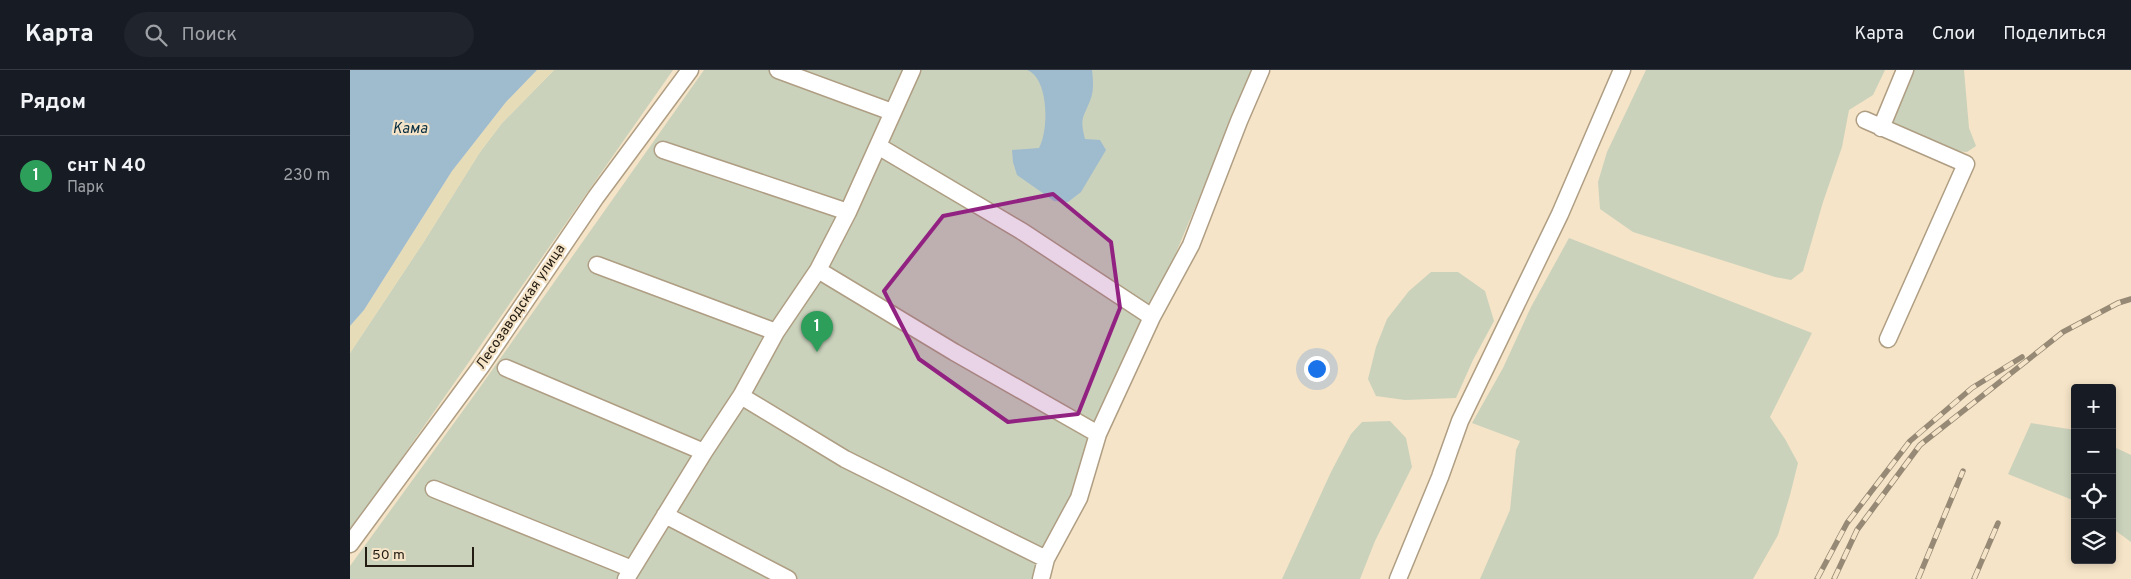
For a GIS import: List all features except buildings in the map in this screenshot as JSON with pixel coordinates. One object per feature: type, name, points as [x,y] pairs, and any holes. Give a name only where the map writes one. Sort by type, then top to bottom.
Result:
[{"type":"street","name":"Лесозаводская улица","points":[[350,544],[482,365],[596,197],[690,70]]},
{"type":"street","points":[[778,70],[892,112]]},
{"type":"street","points":[[434,489],[629,574],[741,396],[776,332],[818,270],[848,212],[912,70]]},
{"type":"street","points":[[1041,579],[1046,559],[1079,498],[1098,434],[1152,317],[1191,245],[1261,70]]},
{"type":"street","points":[[1398,579],[1440,477],[1460,421],[1560,214],[1622,70]]},
{"type":"street","points":[[1881,128],[1905,70]]},
{"type":"street","points":[[1865,120],[1966,164],[1888,339]]},
{"type":"street","points":[[878,146],[1023,232],[1152,317]]},
{"type":"street","points":[[663,150],[848,212]]},
{"type":"street","points":[[597,265],[776,332]]},
{"type":"street","points":[[818,270],[954,352],[1098,434]]},
{"type":"street","points":[[506,368],[704,452]]},
{"type":"street","points":[[741,396],[845,459],[1046,559]]},
{"type":"street","points":[[665,515],[788,579]]},
{"type":"highlighted area","points":[[1053,194],[1111,242],[1120,308],[1078,414],[1008,422],[919,359],[884,291],[943,216]]},
{"type":"green space","points":[[554,70],[673,70],[350,532],[350,353],[423,243],[480,152],[502,123]]},
{"type":"green space","points":[[704,70],[1253,70],[1074,495],[1032,579],[350,579],[350,566],[478,390]]},
{"type":"green space","points":[[1646,70],[1885,70],[1873,95],[1849,110],[1842,147],[1823,202],[1803,271],[1791,280],[1775,277],[1633,232],[1600,209],[1598,182],[1607,152]]},
{"type":"green space","points":[[1909,70],[1964,70],[1969,128],[1976,146],[1967,152],[1955,151],[1893,126],[1890,118]]},
{"type":"green space","points":[[1569,238],[1812,333],[1770,417],[1798,463],[1778,535],[1753,579],[1480,579],[1510,510],[1516,450],[1520,441],[1472,423],[1503,368],[1531,307]]},
{"type":"green space","points":[[1431,272],[1458,272],[1485,291],[1494,321],[1473,360],[1456,398],[1405,400],[1376,396],[1368,379],[1376,347],[1387,319],[1409,291]]},
{"type":"green space","points":[[1390,421],[1406,438],[1412,467],[1375,541],[1360,579],[1282,579],[1331,472],[1351,434],[1362,422]]},
{"type":"green space","points":[[2031,423],[2071,429],[2071,499],[2008,474]]},
{"type":"green space","points":[[2116,448],[2131,455],[2131,542],[2116,531]]},
{"type":"sand","points":[[537,70],[554,70],[502,123],[480,152],[423,243],[350,353],[350,326],[364,310],[452,171],[506,102]]},
{"type":"water","name":"Кама","points":[[350,70],[537,70],[506,102],[452,171],[364,310],[350,326]]},
{"type":"water","points":[[1027,70],[1092,70],[1093,91],[1083,117],[1082,126],[1085,139],[1100,140],[1106,150],[1081,192],[1068,202],[1054,201],[1017,175],[1012,150],[1039,148],[1044,129],[1045,105],[1043,93],[1040,83]]},
{"type":"railway","points":[[1834,579],[1857,530],[1920,445],[2063,332],[2118,303],[2131,299]]},
{"type":"railway","points":[[1817,579],[1847,523],[1910,441],[1972,388],[2022,357]]},
{"type":"railway","points":[[1918,579],[1963,471]]},
{"type":"railway","points":[[1974,579],[1998,523]]},
{"type":"place","name":"снт N 40","points":[[817,352]]}]
